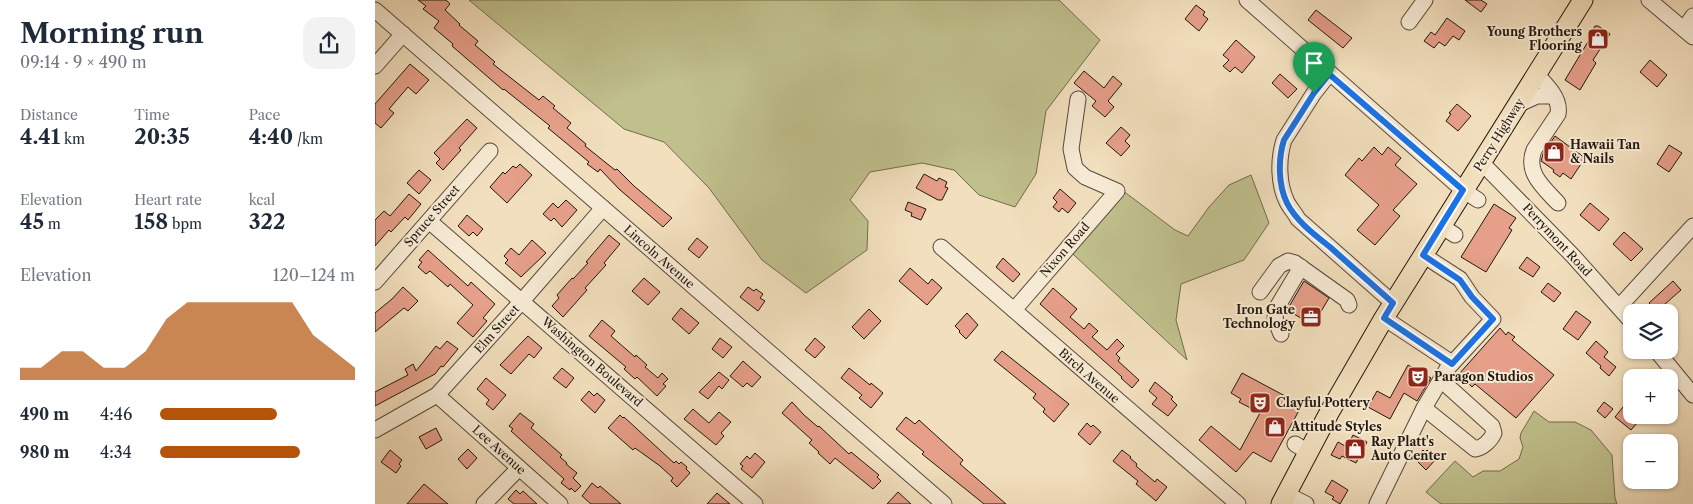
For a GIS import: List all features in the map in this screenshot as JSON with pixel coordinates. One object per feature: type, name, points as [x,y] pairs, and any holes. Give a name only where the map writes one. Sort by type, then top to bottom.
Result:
[{"type":"main road","name":"Perry Highway","points":[[1284,499],[1302,448],[1423,255],[1448,231],[1471,195],[1481,162],[1583,0]]},
{"type":"street","points":[[1247,0],[1329,74],[1471,195]]},
{"type":"street","points":[[1409,22],[1425,0]]},
{"type":"street","points":[[1649,0],[1688,33],[1693,16]]},
{"type":"street","name":"Lincoln Avenue","points":[[375,10],[944,504]]},
{"type":"street","points":[[375,66],[403,34]]},
{"type":"street","points":[[1329,74],[1314,93],[1284,140],[1281,148],[1280,172],[1287,203],[1298,219],[1389,310],[1452,364]]},
{"type":"street","points":[[1537,74],[1549,88],[1559,105],[1558,114],[1534,150],[1531,168],[1539,182],[1558,203]]},
{"type":"street","points":[[1517,105],[1537,96],[1553,96]]},
{"type":"street","name":"Nixon Road","points":[[1014,310],[1117,191],[1085,177],[1075,168],[1071,149],[1078,99]]},
{"type":"street","name":"Spruce Street","points":[[375,282],[490,151]]},
{"type":"street","name":"Perrymont Road","points":[[1481,162],[1523,203],[1623,312]]},
{"type":"street","name":"Elm Street","points":[[375,430],[437,395],[603,208]]},
{"type":"street","name":"Washington Boulevard","points":[[429,221],[755,504]]},
{"type":"street","points":[[1619,307],[1693,226]]},
{"type":"street","name":"Birch Avenue","points":[[941,247],[1238,504]]},
{"type":"street","points":[[1377,504],[1424,408],[1447,369],[1493,319],[1472,297],[1460,280],[1423,255]]},
{"type":"street","points":[[1259,292],[1283,262],[1288,261],[1295,263],[1347,300],[1349,305]]},
{"type":"street","points":[[1281,334],[1275,319],[1276,309],[1301,267]]},
{"type":"street","points":[[1663,359],[1693,395]]},
{"type":"street","points":[[1424,408],[1475,449],[1482,447],[1495,433],[1492,426],[1441,381]]},
{"type":"street","name":"Lee Avenue","points":[[437,395],[560,504]]},
{"type":"street","points":[[484,504],[519,468]]},
{"type":"street","points":[[1284,499],[1306,504]]},
{"type":"green space","points":[[469,0],[1059,0],[1100,40],[1046,111],[1036,174],[1015,207],[979,195],[954,170],[922,163],[870,172],[850,200],[868,221],[867,250],[806,293],[762,260],[709,188],[664,142],[624,129]]},
{"type":"green space","points":[[1251,175],[1269,223],[1244,260],[1181,284],[1176,320],[1187,360],[1061,243],[1114,184],[1175,230],[1188,236],[1209,207],[1229,185]]},
{"type":"green space","points":[[1534,411],[1549,422],[1575,422],[1591,430],[1612,455],[1617,504],[1441,504],[1426,492],[1455,461],[1473,477],[1483,471],[1500,471],[1519,459],[1523,447],[1520,438],[1521,433]]},
{"type":"building","points":[[418,0],[446,0],[450,4],[445,10],[478,41],[475,45],[495,62],[493,64],[539,100],[543,96],[555,106],[553,108],[571,123],[567,128],[586,144],[585,146],[615,170],[617,169],[672,218],[663,227],[619,189],[600,169],[598,172],[587,164],[589,162],[548,128],[550,126],[503,90],[452,46],[453,44],[434,28],[439,21],[423,9],[426,6]]},
{"type":"building","points":[[1465,0],[1481,0],[1487,4],[1481,12]]},
{"type":"building","points":[[1196,5],[1205,12],[1203,15],[1208,19],[1199,31],[1185,19]]},
{"type":"building","points":[[1316,10],[1352,38],[1343,48],[1308,20]]},
{"type":"building","points":[[1447,18],[1465,31],[1459,40],[1453,36],[1445,46],[1439,42],[1434,48],[1424,41],[1431,32],[1435,35]]},
{"type":"building","points":[[1595,26],[1610,34],[1593,60],[1596,63],[1580,90],[1565,80],[1589,40]]},
{"type":"building","points":[[1236,40],[1255,57],[1242,73],[1235,67],[1230,72],[1223,66],[1229,60],[1223,55]]},
{"type":"building","points":[[1650,60],[1667,75],[1657,87],[1640,72]]},
{"type":"building","points":[[410,64],[429,80],[416,94],[408,87],[389,109],[394,113],[381,128],[375,123],[375,104]]},
{"type":"building","points":[[1084,71],[1104,88],[1113,76],[1122,84],[1108,101],[1114,107],[1105,117],[1092,106],[1096,101],[1074,83]]},
{"type":"building","points":[[1280,74],[1297,89],[1288,98],[1272,83]]},
{"type":"building","points":[[1457,104],[1471,116],[1458,131],[1446,121],[1451,114],[1449,113]]},
{"type":"building","points":[[467,119],[477,128],[443,170],[436,163],[440,159],[434,153]]},
{"type":"building","points":[[1121,127],[1130,135],[1125,141],[1130,146],[1121,156],[1106,143]]},
{"type":"building","points":[[1555,136],[1585,158],[1571,179],[1563,173],[1560,177],[1541,161],[1543,154]]},
{"type":"building","points":[[1669,145],[1682,153],[1669,172],[1657,164]]},
{"type":"building","points":[[1374,147],[1382,155],[1388,147],[1401,158],[1395,165],[1417,184],[1393,210],[1400,216],[1375,245],[1357,230],[1379,205],[1345,175],[1359,158],[1362,161]]},
{"type":"building","points":[[520,164],[532,175],[507,203],[490,187],[503,172],[505,174],[513,166],[516,168]]},
{"type":"building","points":[[419,170],[431,180],[419,194],[407,183]]},
{"type":"building","points":[[924,174],[937,181],[939,178],[947,182],[945,187],[948,188],[942,200],[938,200],[916,188]]},
{"type":"building","points":[[1060,189],[1076,203],[1068,213],[1062,208],[1059,212],[1053,207],[1057,202],[1053,198]]},
{"type":"building","points":[[409,194],[421,204],[408,220],[405,217],[391,232],[389,230],[375,246],[375,220],[384,211],[390,216]]},
{"type":"building","points":[[566,200],[577,210],[562,227],[554,218],[551,221],[543,214],[553,203],[558,208]]},
{"type":"building","points":[[908,202],[926,209],[921,220],[911,216],[912,213],[905,210]]},
{"type":"building","points":[[1590,203],[1609,219],[1599,231],[1580,215]]},
{"type":"building","points":[[1494,204],[1516,218],[1509,228],[1512,230],[1486,272],[1461,257]]},
{"type":"building","points":[[467,215],[483,229],[477,236],[473,232],[469,236],[458,226]]},
{"type":"building","points":[[1624,232],[1643,249],[1631,261],[1613,244]]},
{"type":"building","points":[[609,235],[620,244],[604,263],[606,265],[585,288],[587,290],[563,317],[552,306],[559,298],[557,295],[588,263],[586,262]]},
{"type":"building","points":[[697,238],[708,247],[699,258],[688,249]]},
{"type":"building","points":[[532,240],[546,253],[521,277],[505,263],[508,260],[504,256],[511,248],[519,255]]},
{"type":"building","points":[[428,250],[468,286],[471,282],[495,304],[483,318],[487,321],[473,337],[457,323],[473,305],[450,284],[448,287],[430,271],[426,274],[418,267],[422,262],[419,260]]},
{"type":"building","points":[[1527,257],[1540,267],[1533,277],[1519,268]]},
{"type":"building","points":[[1003,258],[1020,274],[1013,282],[996,267]]},
{"type":"building","points":[[910,268],[928,284],[932,279],[942,288],[927,305],[899,281]]},
{"type":"building","points":[[644,278],[660,292],[648,305],[632,291]]},
{"type":"building","points":[[1304,281],[1329,298],[1313,325],[1287,310]]},
{"type":"building","points":[[1673,281],[1681,290],[1665,304],[1649,303]]},
{"type":"building","points":[[1548,283],[1561,293],[1554,302],[1541,292]]},
{"type":"building","points":[[403,287],[418,301],[408,311],[404,308],[375,332],[375,313]]},
{"type":"building","points":[[748,287],[754,291],[756,289],[763,294],[760,298],[765,301],[758,311],[740,297]]},
{"type":"building","points":[[1053,288],[1077,309],[1070,317],[1084,329],[1089,323],[1098,331],[1092,337],[1107,350],[1117,339],[1124,346],[1116,354],[1120,358],[1118,361],[1139,380],[1132,388],[1040,304]]},
{"type":"building","points":[[681,308],[699,323],[689,334],[672,319]]},
{"type":"building","points":[[869,309],[881,321],[864,339],[852,327]]},
{"type":"building","points":[[1576,311],[1591,322],[1578,340],[1563,329]]},
{"type":"building","points":[[967,313],[978,325],[966,339],[955,326]]},
{"type":"building","points":[[602,320],[615,331],[611,336],[647,365],[645,367],[658,378],[662,373],[668,379],[663,384],[666,386],[657,396],[637,377],[635,379],[624,369],[626,367],[589,336]]},
{"type":"building","points":[[1500,328],[1506,335],[1508,332],[1515,337],[1512,340],[1554,375],[1516,418],[1475,384],[1472,387],[1459,374]]},
{"type":"building","points":[[528,336],[542,348],[534,358],[529,354],[511,374],[500,365]]},
{"type":"building","points":[[720,338],[732,347],[723,358],[712,349]]},
{"type":"building","points":[[815,338],[825,347],[815,358],[805,350]]},
{"type":"building","points":[[447,341],[458,349],[443,367],[441,366],[435,374],[375,406],[375,392],[408,375],[405,369],[413,364],[416,371],[436,346],[440,349]]},
{"type":"building","points":[[1596,341],[1608,352],[1604,357],[1616,367],[1609,376],[1586,353]]},
{"type":"building","points":[[1002,351],[1069,404],[1054,422],[1043,412],[1045,409],[1033,398],[1036,394],[994,360]]},
{"type":"building","points":[[743,361],[761,377],[752,387],[747,383],[743,387],[730,376]]},
{"type":"building","points":[[1408,365],[1431,378],[1417,401],[1404,393],[1390,419],[1368,407],[1377,391],[1390,398]]},
{"type":"building","points":[[562,368],[574,378],[566,388],[553,378]]},
{"type":"building","points":[[849,368],[883,393],[871,408],[859,398],[862,395],[841,378]]},
{"type":"building","points":[[719,372],[729,380],[722,389],[719,386],[708,399],[699,392]]},
{"type":"building","points":[[1242,373],[1302,405],[1271,462],[1253,452],[1236,472],[1199,440],[1211,426],[1240,450],[1260,413],[1239,402],[1241,399],[1231,393]]},
{"type":"building","points":[[486,378],[506,395],[493,410],[486,404],[489,400],[477,389]]},
{"type":"building","points":[[1155,382],[1173,397],[1171,399],[1177,405],[1168,416],[1152,404],[1157,398],[1149,391]]},
{"type":"building","points":[[589,391],[594,396],[597,393],[605,400],[595,413],[581,400]]},
{"type":"building","points":[[792,402],[804,415],[819,426],[849,454],[851,452],[879,475],[877,477],[881,481],[873,489],[835,458],[830,464],[809,443],[812,440],[782,413]]},
{"type":"building","points":[[1604,402],[1613,409],[1605,418],[1597,411]]},
{"type":"building","points":[[1623,407],[1623,424],[1615,417]]},
{"type":"building","points":[[693,409],[709,423],[719,412],[731,422],[721,433],[724,436],[716,445],[684,419]]},
{"type":"building","points":[[520,413],[534,424],[531,428],[562,455],[560,457],[577,473],[573,478],[581,486],[575,492],[561,483],[564,479],[511,431],[513,429],[509,426]]},
{"type":"building","points":[[620,415],[674,463],[676,461],[679,464],[681,462],[687,467],[686,469],[690,473],[677,487],[671,481],[673,478],[660,466],[635,448],[633,450],[608,428]]},
{"type":"building","points":[[906,417],[915,424],[919,420],[963,460],[960,464],[1006,504],[984,504],[922,454],[924,452],[896,429]]},
{"type":"building","points":[[1087,423],[1091,427],[1093,425],[1101,432],[1090,445],[1078,434]]},
{"type":"building","points":[[1624,424],[1636,424],[1631,430]]},
{"type":"building","points":[[436,428],[442,440],[426,449],[419,437]]},
{"type":"building","name":"Ray Platt's Auto Center","points":[[1353,435],[1367,442],[1356,463],[1342,456],[1340,459],[1331,455],[1338,442],[1347,447]]},
{"type":"building","points":[[468,449],[477,458],[467,469],[458,459]]},
{"type":"building","points":[[390,450],[402,460],[399,464],[401,466],[396,473],[381,462]]},
{"type":"building","points":[[1122,450],[1131,457],[1137,464],[1136,466],[1155,482],[1157,479],[1167,487],[1156,501],[1136,484],[1138,481],[1113,461]]},
{"type":"building","points":[[1423,450],[1425,452],[1427,450],[1436,459],[1426,470],[1417,461],[1420,458],[1417,456]]},
{"type":"building","points":[[755,453],[765,462],[752,478],[741,469],[743,466],[740,464],[747,456],[750,459]]},
{"type":"building","points":[[1332,480],[1348,490],[1340,504],[1332,499],[1334,497],[1325,492]]},
{"type":"building","points":[[592,483],[598,488],[600,486],[621,504],[591,504],[582,496]]},
{"type":"building","points":[[424,484],[448,504],[407,504]]},
{"type":"building","points":[[516,490],[520,494],[523,491],[537,504],[514,504],[508,499]]},
{"type":"building","points":[[898,492],[911,504],[887,504]]},
{"type":"building","points":[[717,493],[730,504],[707,504]]},
{"type":"place","name":"Young Brothers Flooring","points":[[1598,39]]},
{"type":"place","name":"Hawaii Tan & Nails","points":[[1554,152]]},
{"type":"place","name":"Iron Gate Technology","points":[[1311,317]]},
{"type":"place","name":"Paragon Studios","points":[[1418,377]]},
{"type":"place","name":"Clayful Pottery","points":[[1260,403]]},
{"type":"place","name":"Attitude Styles","points":[[1275,427]]},
{"type":"place","name":"Ray Platt's Auto Center","points":[[1355,449]]},
{"type":"route","points":[[1329,74],[1463,190],[1423,255],[1460,280],[1472,297],[1493,319],[1452,364],[1384,318],[1393,303],[1298,219],[1287,203],[1280,172],[1281,148],[1284,140],[1314,93],[1329,74]]}]
